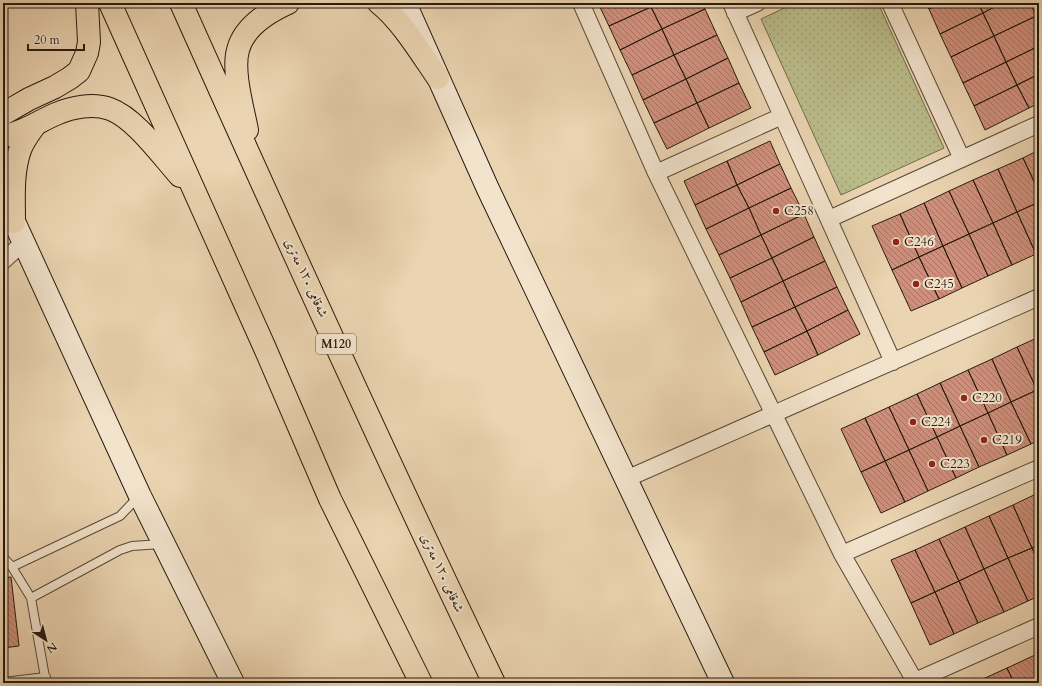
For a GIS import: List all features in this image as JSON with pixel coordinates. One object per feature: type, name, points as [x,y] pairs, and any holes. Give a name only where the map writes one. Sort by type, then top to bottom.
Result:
[{"type":"highway","points":[[3,114],[29,99],[55,87],[70,78],[79,70],[87,53],[89,42],[87,3]]},
{"type":"highway","points":[[110,3],[264,346],[330,499],[421,683]]},
{"type":"highway","name":"شەقامی ١٢٠ مەتری","points":[[181,3],[399,482],[494,683]]},
{"type":"highway","points":[[256,170],[238,81],[238,51],[243,38],[252,27],[288,3]]},
{"type":"highway","points":[[379,3],[387,10],[408,36],[438,78]]},
{"type":"highway","points":[[3,97],[29,99]]},
{"type":"highway","points":[[3,136],[15,133],[66,110],[89,106],[100,106],[118,113],[132,124],[194,193]]},
{"type":"highway","points":[[14,222],[15,172],[17,160],[20,149],[36,124]]},
{"type":"street","points":[[405,3],[488,189],[723,683]]},
{"type":"street","points":[[581,3],[656,173],[842,554],[916,682],[1039,626]]},
{"type":"street","points":[[757,3],[733,8],[893,362]]},
{"type":"street","points":[[890,3],[962,159]]},
{"type":"street","points":[[656,173],[782,116]]},
{"type":"street","points":[[829,220],[1039,124]]},
{"type":"street","points":[[3,197],[140,496],[233,683]]},
{"type":"street","points":[[3,261],[24,242]]},
{"type":"street","points":[[626,479],[1039,297]]},
{"type":"street","points":[[842,554],[1039,468]]},
{"type":"lane","points":[[12,567],[120,516],[140,496]]},
{"type":"lane","points":[[31,598],[120,550],[132,546],[163,544]]},
{"type":"lane","points":[[3,557],[12,567],[31,598],[46,680],[3,682]]},
{"type":"green space","points":[[795,3],[878,3],[944,148],[841,195],[761,19]]},
{"type":"building","points":[[598,3],[650,3],[651,7],[609,26]]},
{"type":"building","points":[[658,3],[702,3],[705,9],[662,29],[651,7]]},
{"type":"building","points":[[926,3],[941,3],[929,9]]},
{"type":"building","points":[[941,3],[978,3],[983,13],[940,34],[929,9]]},
{"type":"building","points":[[978,3],[1002,3],[983,13]]},
{"type":"building","points":[[1002,3],[1030,3],[1036,16],[994,36],[983,13]]},
{"type":"building","points":[[651,7],[662,29],[620,50],[609,26]]},
{"type":"building","points":[[705,9],[717,35],[674,55],[662,29]]},
{"type":"building","points":[[983,13],[994,36],[951,57],[940,34]]},
{"type":"building","points":[[1036,16],[1039,23],[1039,46],[1006,62],[994,36]]},
{"type":"building","points":[[662,29],[674,55],[632,75],[620,50]]},
{"type":"building","points":[[717,35],[728,58],[686,79],[674,55]]},
{"type":"building","points":[[994,36],[1006,62],[963,83],[951,57]]},
{"type":"building","points":[[1039,46],[1039,74],[1017,85],[1006,62]]},
{"type":"building","points":[[674,55],[686,79],[643,100],[632,75]]},
{"type":"building","points":[[728,58],[739,83],[697,103],[686,79]]},
{"type":"building","points":[[1006,62],[1017,85],[974,106],[963,83]]},
{"type":"building","points":[[1039,74],[1039,103],[1029,108],[1017,85]]},
{"type":"building","points":[[686,79],[697,103],[654,123],[643,100]]},
{"type":"building","points":[[739,83],[751,108],[709,128],[697,103]]},
{"type":"building","points":[[1017,85],[1029,108],[985,130],[974,106]]},
{"type":"building","points":[[697,103],[709,128],[667,149],[654,123]]},
{"type":"building","points":[[770,141],[780,164],[737,185],[727,161]]},
{"type":"building","points":[[1039,150],[1039,192],[1023,158]]},
{"type":"building","points":[[1023,158],[1039,192],[1039,202],[1017,212],[998,169]]},
{"type":"building","points":[[727,161],[737,185],[695,205],[684,181]]},
{"type":"building","points":[[780,164],[791,188],[749,208],[737,185]]},
{"type":"building","points":[[998,169],[1017,212],[993,223],[973,180]]},
{"type":"building","points":[[973,180],[993,223],[969,234],[949,191]]},
{"type":"building","points":[[737,185],[749,208],[706,229],[695,205]]},
{"type":"building","name":"C258","points":[[791,188],[804,214],[761,235],[749,208]]},
{"type":"building","points":[[949,191],[969,234],[943,246],[924,203]]},
{"type":"building","points":[[1039,202],[1039,253],[1036,254],[1017,212]]},
{"type":"building","points":[[924,203],[943,246],[919,257],[900,214]]},
{"type":"building","points":[[749,208],[761,235],[719,255],[706,229]]},
{"type":"building","points":[[1017,212],[1036,254],[1012,265],[993,223]]},
{"type":"building","points":[[804,214],[814,237],[772,258],[761,235]]},
{"type":"building","name":"C246","points":[[900,214],[919,257],[892,270],[872,226]]},
{"type":"building","points":[[993,223],[1012,265],[988,276],[969,234]]},
{"type":"building","points":[[969,234],[988,276],[962,288],[943,246]]},
{"type":"building","points":[[761,235],[772,258],[730,278],[719,255]]},
{"type":"building","points":[[814,237],[825,261],[783,281],[772,258]]},
{"type":"building","points":[[943,246],[962,288],[939,299],[919,257]]},
{"type":"building","name":"C245","points":[[919,257],[939,299],[911,311],[892,270]]},
{"type":"building","points":[[772,258],[783,281],[741,302],[730,278]]},
{"type":"building","points":[[825,261],[837,287],[795,307],[783,281]]},
{"type":"building","points":[[783,281],[795,307],[752,327],[741,302]]},
{"type":"building","points":[[837,287],[848,310],[807,331],[795,307]]},
{"type":"building","points":[[795,307],[807,331],[764,352],[752,327]]},
{"type":"building","points":[[848,310],[860,334],[818,355],[807,331]]},
{"type":"building","points":[[807,331],[818,355],[775,375],[764,352]]},
{"type":"building","points":[[1039,337],[1039,389],[1037,390],[1017,347]]},
{"type":"building","points":[[1017,347],[1037,390],[1011,402],[992,359]]},
{"type":"building","points":[[992,359],[1011,402],[988,413],[968,370]]},
{"type":"building","name":"C220","points":[[968,370],[988,413],[960,426],[940,383]]},
{"type":"building","points":[[940,383],[960,426],[937,437],[917,394]]},
{"type":"building","points":[[1037,390],[1039,394],[1039,440],[1031,444],[1011,402]]},
{"type":"building","name":"C224","points":[[917,394],[937,437],[909,450],[889,407]]},
{"type":"building","points":[[1011,402],[1031,444],[1007,455],[988,413]]},
{"type":"building","points":[[889,407],[909,450],[885,461],[865,418]]},
{"type":"building","name":"C219","points":[[988,413],[1007,455],[979,467],[960,426]]},
{"type":"building","points":[[865,418],[885,461],[861,472],[841,429]]},
{"type":"building","points":[[960,426],[979,467],[956,478],[937,437]]},
{"type":"building","name":"C223","points":[[937,437],[956,478],[928,491],[909,450]]},
{"type":"building","points":[[909,450],[928,491],[905,502],[885,461]]},
{"type":"building","points":[[885,461],[905,502],[881,513],[861,472]]},
{"type":"building","points":[[1036,494],[1039,500],[1039,545],[1032,548],[1013,505]]},
{"type":"building","points":[[1013,505],[1032,548],[1008,558],[989,516]]},
{"type":"building","points":[[989,516],[1008,558],[984,569],[965,527]]},
{"type":"building","points":[[965,527],[984,569],[959,581],[939,539]]},
{"type":"building","points":[[939,539],[959,581],[935,592],[915,550]]},
{"type":"building","points":[[1039,545],[1039,564],[1032,548]]},
{"type":"building","points":[[1032,548],[1039,564],[1039,596],[1028,601],[1008,558]]},
{"type":"building","points":[[915,550],[935,592],[911,603],[891,560]]},
{"type":"building","points":[[1008,558],[1028,601],[1004,612],[984,569]]},
{"type":"building","points":[[984,569],[1004,612],[978,623],[959,581]]},
{"type":"building","points":[[11,577],[19,646],[3,648],[3,578]]},
{"type":"building","points":[[959,581],[978,623],[954,634],[935,592]]},
{"type":"building","points":[[935,592],[954,634],[930,645],[911,603]]},
{"type":"building","points":[[1035,655],[1039,664],[1039,683],[1014,683],[1007,668]]},
{"type":"building","points":[[1007,668],[1014,683],[985,683],[983,679]]},
{"type":"place","name":"C258","points":[[776,211]]},
{"type":"place","name":"C246","points":[[896,242]]},
{"type":"place","name":"C245","points":[[916,284]]},
{"type":"place","name":"C220","points":[[964,398]]},
{"type":"place","name":"C224","points":[[913,422]]},
{"type":"place","name":"C219","points":[[984,440]]},
{"type":"place","name":"C223","points":[[932,464]]}]
